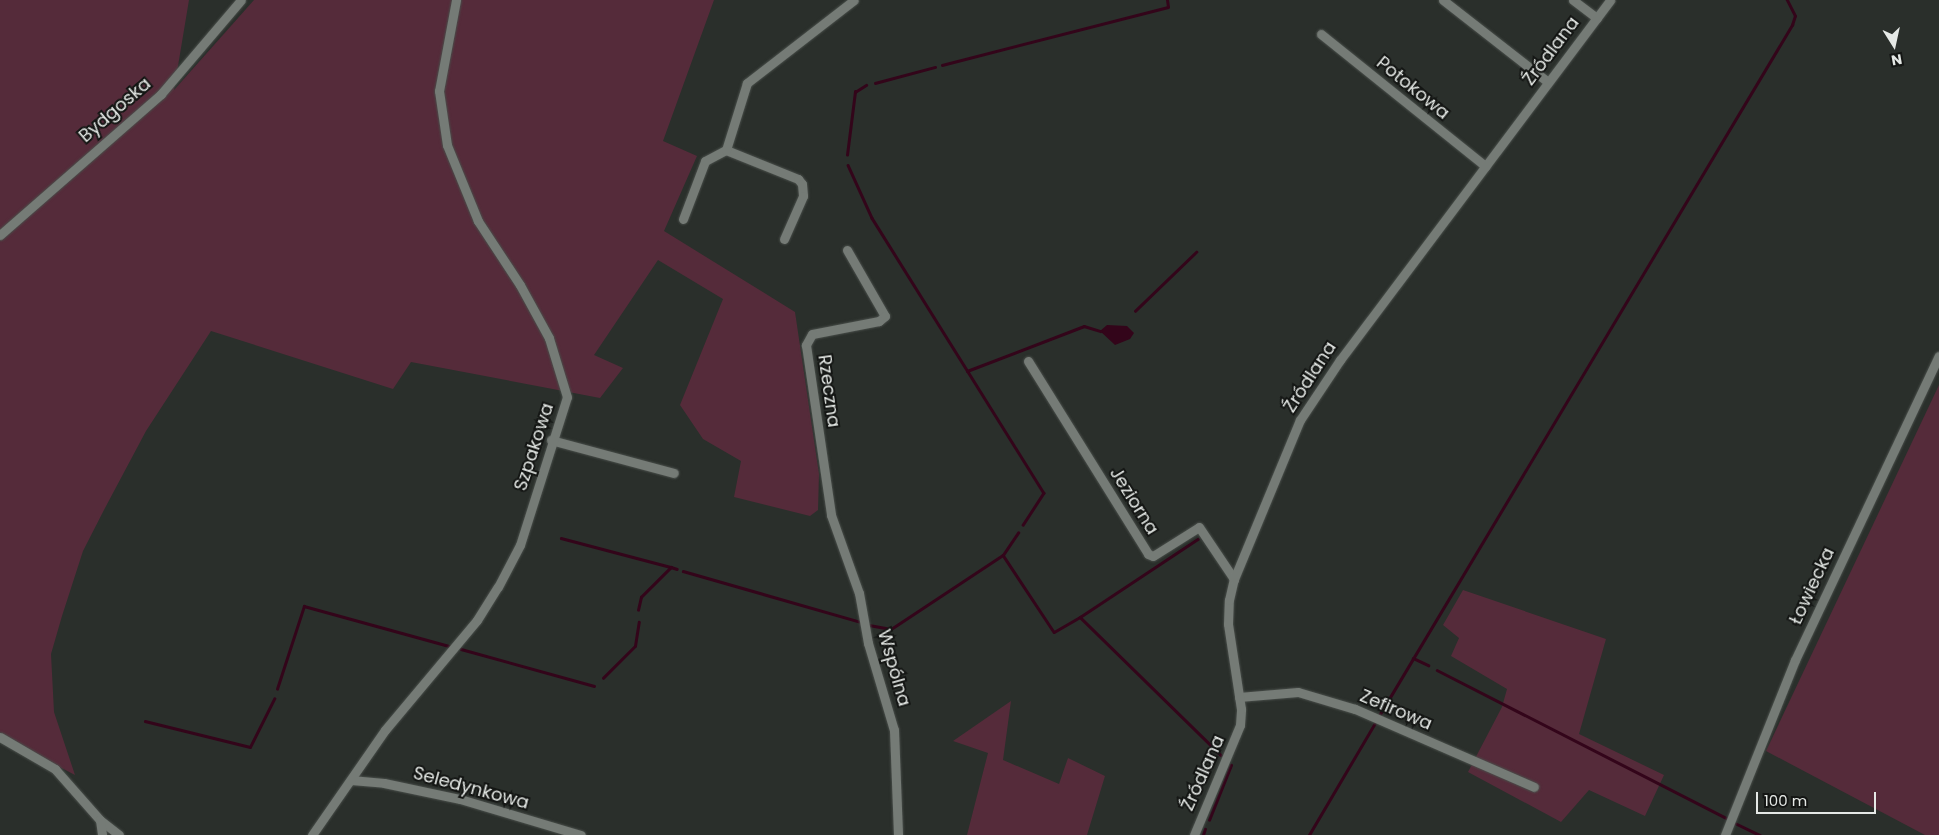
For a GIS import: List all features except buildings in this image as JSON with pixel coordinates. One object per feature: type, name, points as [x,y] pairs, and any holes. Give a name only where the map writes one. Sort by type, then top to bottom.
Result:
[{"type":"street","name":"Bydgoska","points":[[0,235],[155,98],[241,0]]},
{"type":"street","name":"Szpakowa","points":[[312,835],[385,730],[477,620],[498,587],[520,545],[551,440],[567,397],[549,338],[520,285],[478,222],[447,145],[439,91],[456,0]]},
{"type":"street","points":[[683,219],[705,161],[726,150],[747,83],[854,0]]},
{"type":"street","points":[[1443,0],[1548,82]]},
{"type":"street","points":[[1573,0],[1597,18]]},
{"type":"street","name":"Źródlana","points":[[1194,835],[1238,734],[1241,718],[1228,614],[1234,579],[1308,405],[1610,0]]},
{"type":"street","name":"Potokowa","points":[[1321,34],[1485,166]]},
{"type":"street","points":[[726,150],[790,176],[802,184],[803,196],[784,239]]},
{"type":"street","name":"Rzeczna","points":[[831,515],[806,344],[812,334],[879,321],[885,316],[847,250]]},
{"type":"street","name":"Łowiecka","points":[[1725,835],[1779,696],[1939,356]]},
{"type":"street","name":"Jeziorna","points":[[1028,361],[1148,554],[1153,556],[1199,527],[1234,579]]},
{"type":"street","points":[[551,440],[674,473]]},
{"type":"street","name":"Wspólna","points":[[831,515],[859,594],[868,643],[894,730],[898,835]]},
{"type":"street","name":"Zefirowa","points":[[1239,696],[1298,692],[1355,709],[1534,787]]},
{"type":"street","points":[[0,737],[55,769],[100,820],[119,835]]},
{"type":"street","name":"Seledynkowa","points":[[351,780],[384,783],[460,799],[581,835]]},
{"type":"street","points":[[100,820],[102,835]]},
{"type":"shaded area","points":[[0,0],[189,0],[174,90],[254,0],[714,0],[663,141],[697,156],[664,231],[795,312],[819,474],[818,510],[810,516],[734,497],[741,461],[703,439],[680,405],[723,299],[658,260],[594,355],[623,368],[600,398],[411,362],[393,389],[211,331],[146,431],[105,508],[83,551],[62,616],[51,654],[54,712],[75,775],[0,736]]},
{"type":"shaded area","points":[[1107,325],[1127,326],[1134,333],[1130,339],[1115,345],[1100,331]]},
{"type":"shaded area","points":[[1939,385],[1939,835],[1925,835],[1766,751]]},
{"type":"shaded area","points":[[1463,590],[1606,639],[1579,734],[1664,775],[1645,816],[1589,790],[1561,822],[1468,772],[1502,707],[1507,689],[1451,656],[1459,638],[1443,625]]},
{"type":"shaded area","points":[[1011,701],[1003,760],[1059,784],[1068,758],[1105,776],[1087,835],[967,835],[988,753],[953,741]]},
{"type":"waterway","points":[[942,65],[1168,7],[1167,0]]},
{"type":"waterway","points":[[1380,714],[1792,25],[1795,16],[1787,0]]},
{"type":"waterway","points":[[875,83],[935,67]]},
{"type":"waterway","points":[[847,155],[855,92],[866,85]]},
{"type":"waterway","points":[[848,165],[872,218],[1044,493],[1023,525]]},
{"type":"waterway","points":[[1135,311],[1196,252]]},
{"type":"waterway","points":[[967,371],[1084,326],[1100,331]]},
{"type":"waterway","points":[[869,625],[891,629],[1003,555],[1018,533]]},
{"type":"waterway","points":[[561,538],[671,567]]},
{"type":"waterway","points":[[1080,617],[1198,539]]},
{"type":"waterway","points":[[1003,555],[1054,632],[1080,617],[1221,755]]},
{"type":"waterway","points":[[638,610],[641,597],[671,567],[677,569]]},
{"type":"waterway","points":[[683,571],[861,622]]},
{"type":"waterway","points":[[277,689],[304,606],[449,646]]},
{"type":"waterway","points":[[603,678],[635,646],[639,622]]},
{"type":"waterway","points":[[461,649],[594,686]]},
{"type":"waterway","points":[[1413,658],[1428,665]]},
{"type":"waterway","points":[[1437,670],[1728,819]]},
{"type":"waterway","points":[[145,721],[250,747],[274,699]]},
{"type":"waterway","points":[[1309,835],[1375,723]]},
{"type":"waterway","points":[[1209,820],[1231,765]]},
{"type":"waterway","points":[[1735,823],[1760,835]]},
{"type":"waterway","points":[[1203,835],[1205,829]]}]
